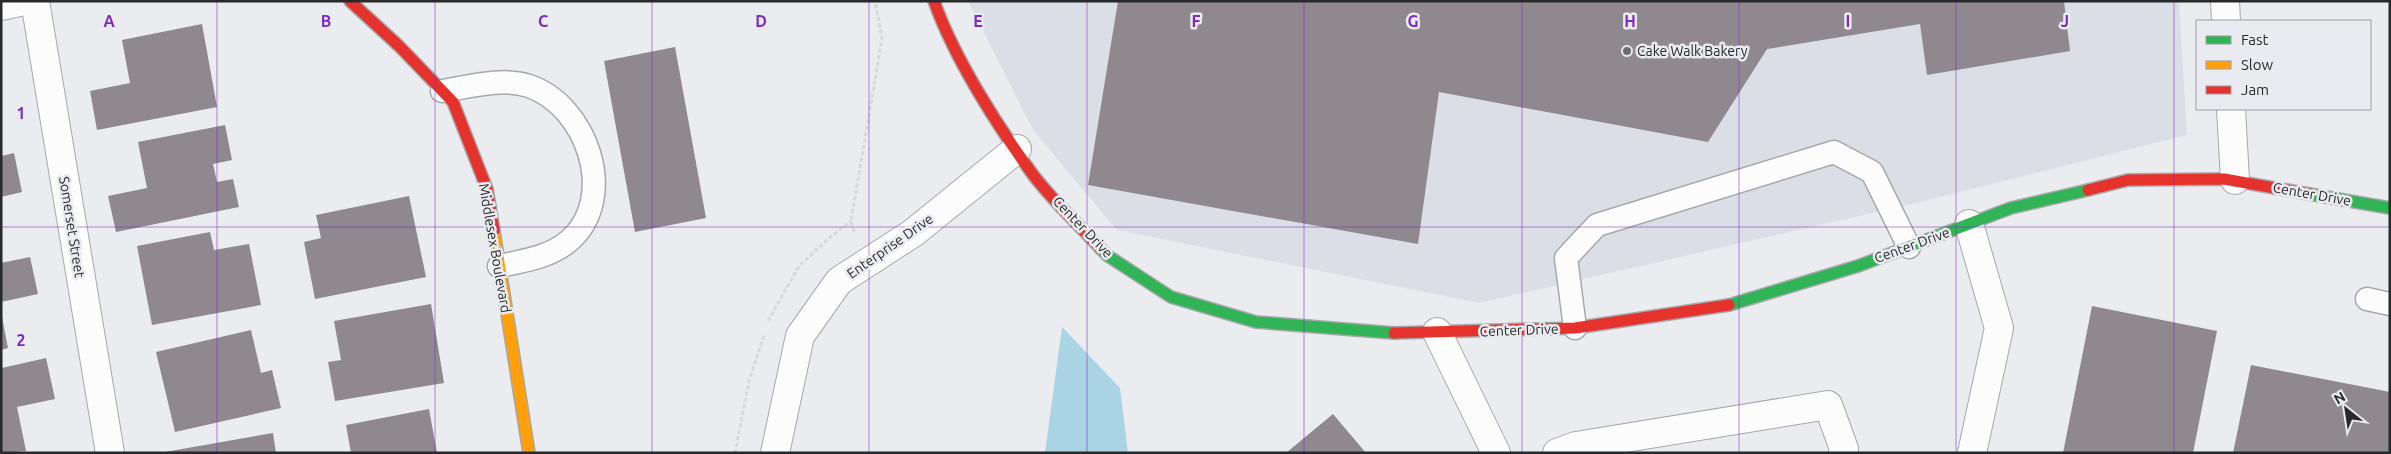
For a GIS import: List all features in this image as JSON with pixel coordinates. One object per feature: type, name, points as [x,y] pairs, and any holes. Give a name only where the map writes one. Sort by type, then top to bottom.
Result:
[{"type":"street","points":[[1,6],[24,1]]},
{"type":"street","name":"Somerset Street","points":[[35,1],[110,453]]},
{"type":"street","name":"Middlesex Boulevard","points":[[350,1],[400,46],[453,102],[487,189],[529,453]]},
{"type":"street","name":"Center Drive","points":[[934,1],[941,21],[986,104],[1035,177],[1108,256],[1171,297],[1256,322],[1391,333],[1575,328],[1729,305],[1858,266],[2011,208],[2128,180],[2235,180],[2390,208]]},
{"type":"street","points":[[2225,1],[2226,20]]},
{"type":"street","points":[[2231,110],[2235,180]]},
{"type":"street","name":"Enterprise Drive","points":[[775,453],[800,336],[839,282],[912,233],[1017,150]]},
{"type":"street","points":[[1969,224],[1999,328],[1972,453]]},
{"type":"street","points":[[1437,332],[1496,453]]},
{"type":"street","points":[[1557,453],[1576,446],[1828,404],[1844,449],[1842,453]]},
{"type":"lane","points":[[442,91],[504,84],[528,85],[548,94],[566,109],[582,132],[592,164],[593,192],[586,220],[570,240],[551,252],[533,259],[499,266]]},
{"type":"lane","points":[[1575,328],[1566,258],[1598,225],[1834,152],[1872,172],[1909,247]]},
{"type":"lane","points":[[2367,299],[2390,304]]},
{"type":"path","points":[[864,265],[851,221],[882,38],[875,1]]},
{"type":"shaded area","points":[[968,1],[2179,1],[2187,135],[1916,203],[1479,303],[1117,230],[1033,130]]},
{"type":"water","points":[[1062,327],[1120,388],[1128,453],[1045,453]]},
{"type":"building","points":[[1118,1],[2064,1],[2070,51],[1927,75],[1920,24],[1767,49],[1708,142],[1439,92],[1418,244],[1088,185]]},
{"type":"building","points":[[202,24],[217,107],[97,130],[90,91],[130,83],[122,40]]},
{"type":"building","points":[[675,47],[706,218],[635,232],[604,61]]},
{"type":"building","points":[[225,125],[232,160],[213,164],[217,182],[233,179],[239,207],[116,232],[108,196],[147,188],[138,142]]},
{"type":"building","points":[[14,153],[22,192],[1,197],[1,156]]},
{"type":"building","points":[[409,196],[426,277],[315,299],[304,242],[321,238],[316,215]]},
{"type":"building","points":[[210,232],[214,250],[249,244],[261,305],[152,325],[137,246]]},
{"type":"building","points":[[30,257],[38,294],[1,302],[1,263]]},
{"type":"building","points":[[431,304],[444,383],[335,401],[328,362],[341,360],[334,321]]},
{"type":"building","points":[[2092,306],[2217,331],[2193,453],[2063,453]]},
{"type":"building","points":[[1,318],[8,348],[1,350]]},
{"type":"building","points":[[251,330],[261,373],[272,370],[281,408],[175,432],[156,352]]},
{"type":"building","points":[[46,358],[55,399],[17,407],[26,451],[1,453],[2,368]]},
{"type":"building","points":[[2251,365],[2390,392],[2390,453],[2233,453]]},
{"type":"building","points":[[429,409],[437,453],[351,453],[346,425]]},
{"type":"building","points":[[1333,414],[1366,453],[1286,453]]},
{"type":"building","points":[[273,433],[276,453],[165,453],[165,452]]},
{"type":"traffic: fast","points":[[1729,305],[1858,266],[2011,208],[2088,190]]},
{"type":"traffic: fast","points":[[2309,194],[2390,208]]},
{"type":"traffic: fast","points":[[1101,249],[1108,256],[1171,297],[1256,322],[1394,333]]},
{"type":"traffic: slow","points":[[494,231],[529,453]]},
{"type":"traffic: jam","points":[[350,1],[399,46],[453,102],[487,189],[494,231]]},
{"type":"traffic: jam","points":[[934,1],[953,46],[1006,136],[1042,186],[1101,249]]},
{"type":"traffic: jam","points":[[2088,190],[2128,180],[2224,179],[2309,194]]},
{"type":"traffic: jam","points":[[1394,333],[1575,328],[1729,305]]},
{"type":"place","name":"Cake Walk Bakery","points":[[1627,51]]}]
